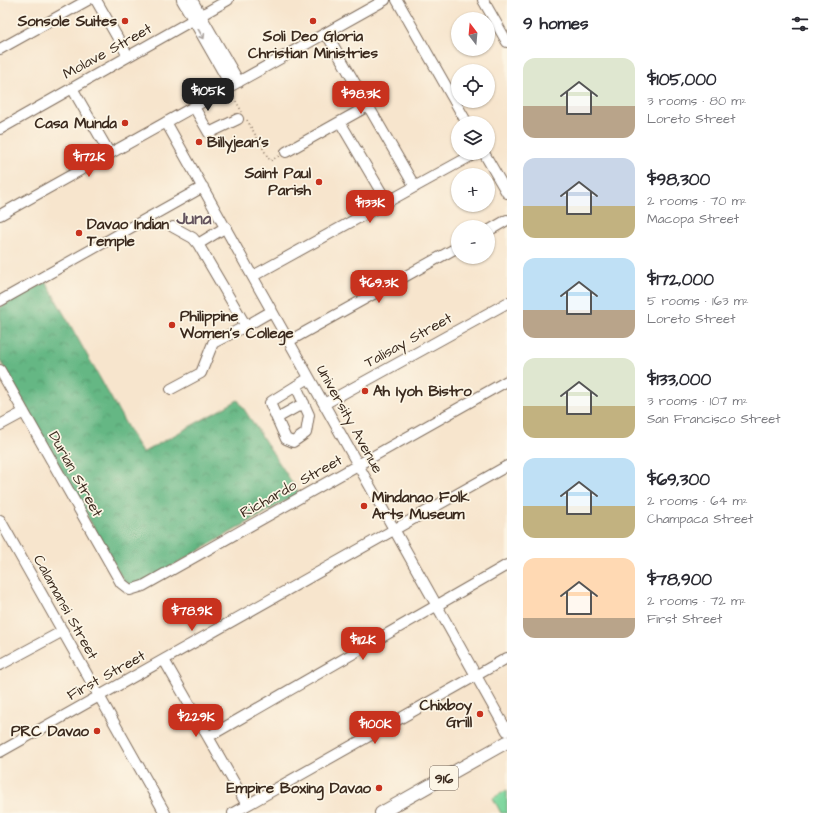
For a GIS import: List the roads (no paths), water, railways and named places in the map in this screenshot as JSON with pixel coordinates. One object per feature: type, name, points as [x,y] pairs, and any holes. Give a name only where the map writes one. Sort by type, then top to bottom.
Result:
[{"type":"main road","name":"916","points":[[381,813],[507,742]]},
{"type":"street","points":[[0,50],[88,0]]},
{"type":"street","points":[[96,0],[128,56]]},
{"type":"street","points":[[182,0],[197,17]]},
{"type":"street","points":[[192,0],[197,17],[233,85]]},
{"type":"street","name":"Molave Street","points":[[0,128],[228,0]]},
{"type":"street","points":[[0,215],[385,0]]},
{"type":"street","points":[[397,0],[463,116]]},
{"type":"street","points":[[483,0],[507,42]]},
{"type":"street","points":[[326,33],[415,187]]},
{"type":"street","points":[[72,88],[110,154]]},
{"type":"street","points":[[286,152],[368,106]]},
{"type":"street","points":[[194,107],[210,133],[238,119]]},
{"type":"street","name":"University Avenue","points":[[166,122],[507,731]]},
{"type":"street","points":[[340,122],[387,202]]},
{"type":"street","points":[[253,276],[463,160]]},
{"type":"street","points":[[488,160],[507,193]]},
{"type":"street","points":[[0,301],[203,187]]},
{"type":"street","points":[[495,227],[507,220]]},
{"type":"street","points":[[173,227],[193,238],[198,244],[246,326]]},
{"type":"street","points":[[198,244],[226,227]]},
{"type":"street","points":[[289,341],[451,251]]},
{"type":"street","name":"Talisay Street","points":[[324,404],[507,302]]},
{"type":"street","points":[[171,389],[201,373],[213,343],[272,311]]},
{"type":"street","name":"Durian Street","points":[[0,370],[121,583],[130,590]]},
{"type":"street","points":[[296,386],[309,416],[306,433],[293,442],[286,439],[270,403],[296,386],[309,378]]},
{"type":"street","name":"Richardo Street","points":[[130,590],[143,586],[507,381]]},
{"type":"street","points":[[276,418],[304,403]]},
{"type":"street","points":[[0,425],[24,412]]},
{"type":"street","name":"First Street","points":[[0,752],[507,466]]},
{"type":"street","name":"Calamansi Street","points":[[0,520],[165,813]]},
{"type":"street","points":[[208,737],[507,565]]},
{"type":"street","points":[[0,665],[63,631]]},
{"type":"street","points":[[233,813],[507,658]]},
{"type":"street","points":[[164,660],[247,805]]},
{"type":"place","name":"Sonsole Suites","points":[[125,21]]},
{"type":"place","name":"Soli Deo Gloria Christian Ministries","points":[[313,21]]},
{"type":"place","name":"Casa Munda","points":[[125,123]]},
{"type":"place","name":"Billyjean's","points":[[199,142]]},
{"type":"place","name":"Saint Paul Parish","points":[[319,182]]},
{"type":"place","name":"Davao Indian Temple","points":[[79,233]]},
{"type":"place","name":"Philippine Women's College","points":[[172,325]]},
{"type":"place","name":"Ah Iyoh Bistro","points":[[365,391]]},
{"type":"place","name":"Mindanao Folk Arts Museum","points":[[364,506]]},
{"type":"place","name":"Chixboy Grill","points":[[480,714]]},
{"type":"place","name":"PRC Davao","points":[[97,731]]},
{"type":"place","name":"Empire Boxing Davao","points":[[379,788]]},
{"type":"district","name":"Juna","points":[[194,218]]}]
